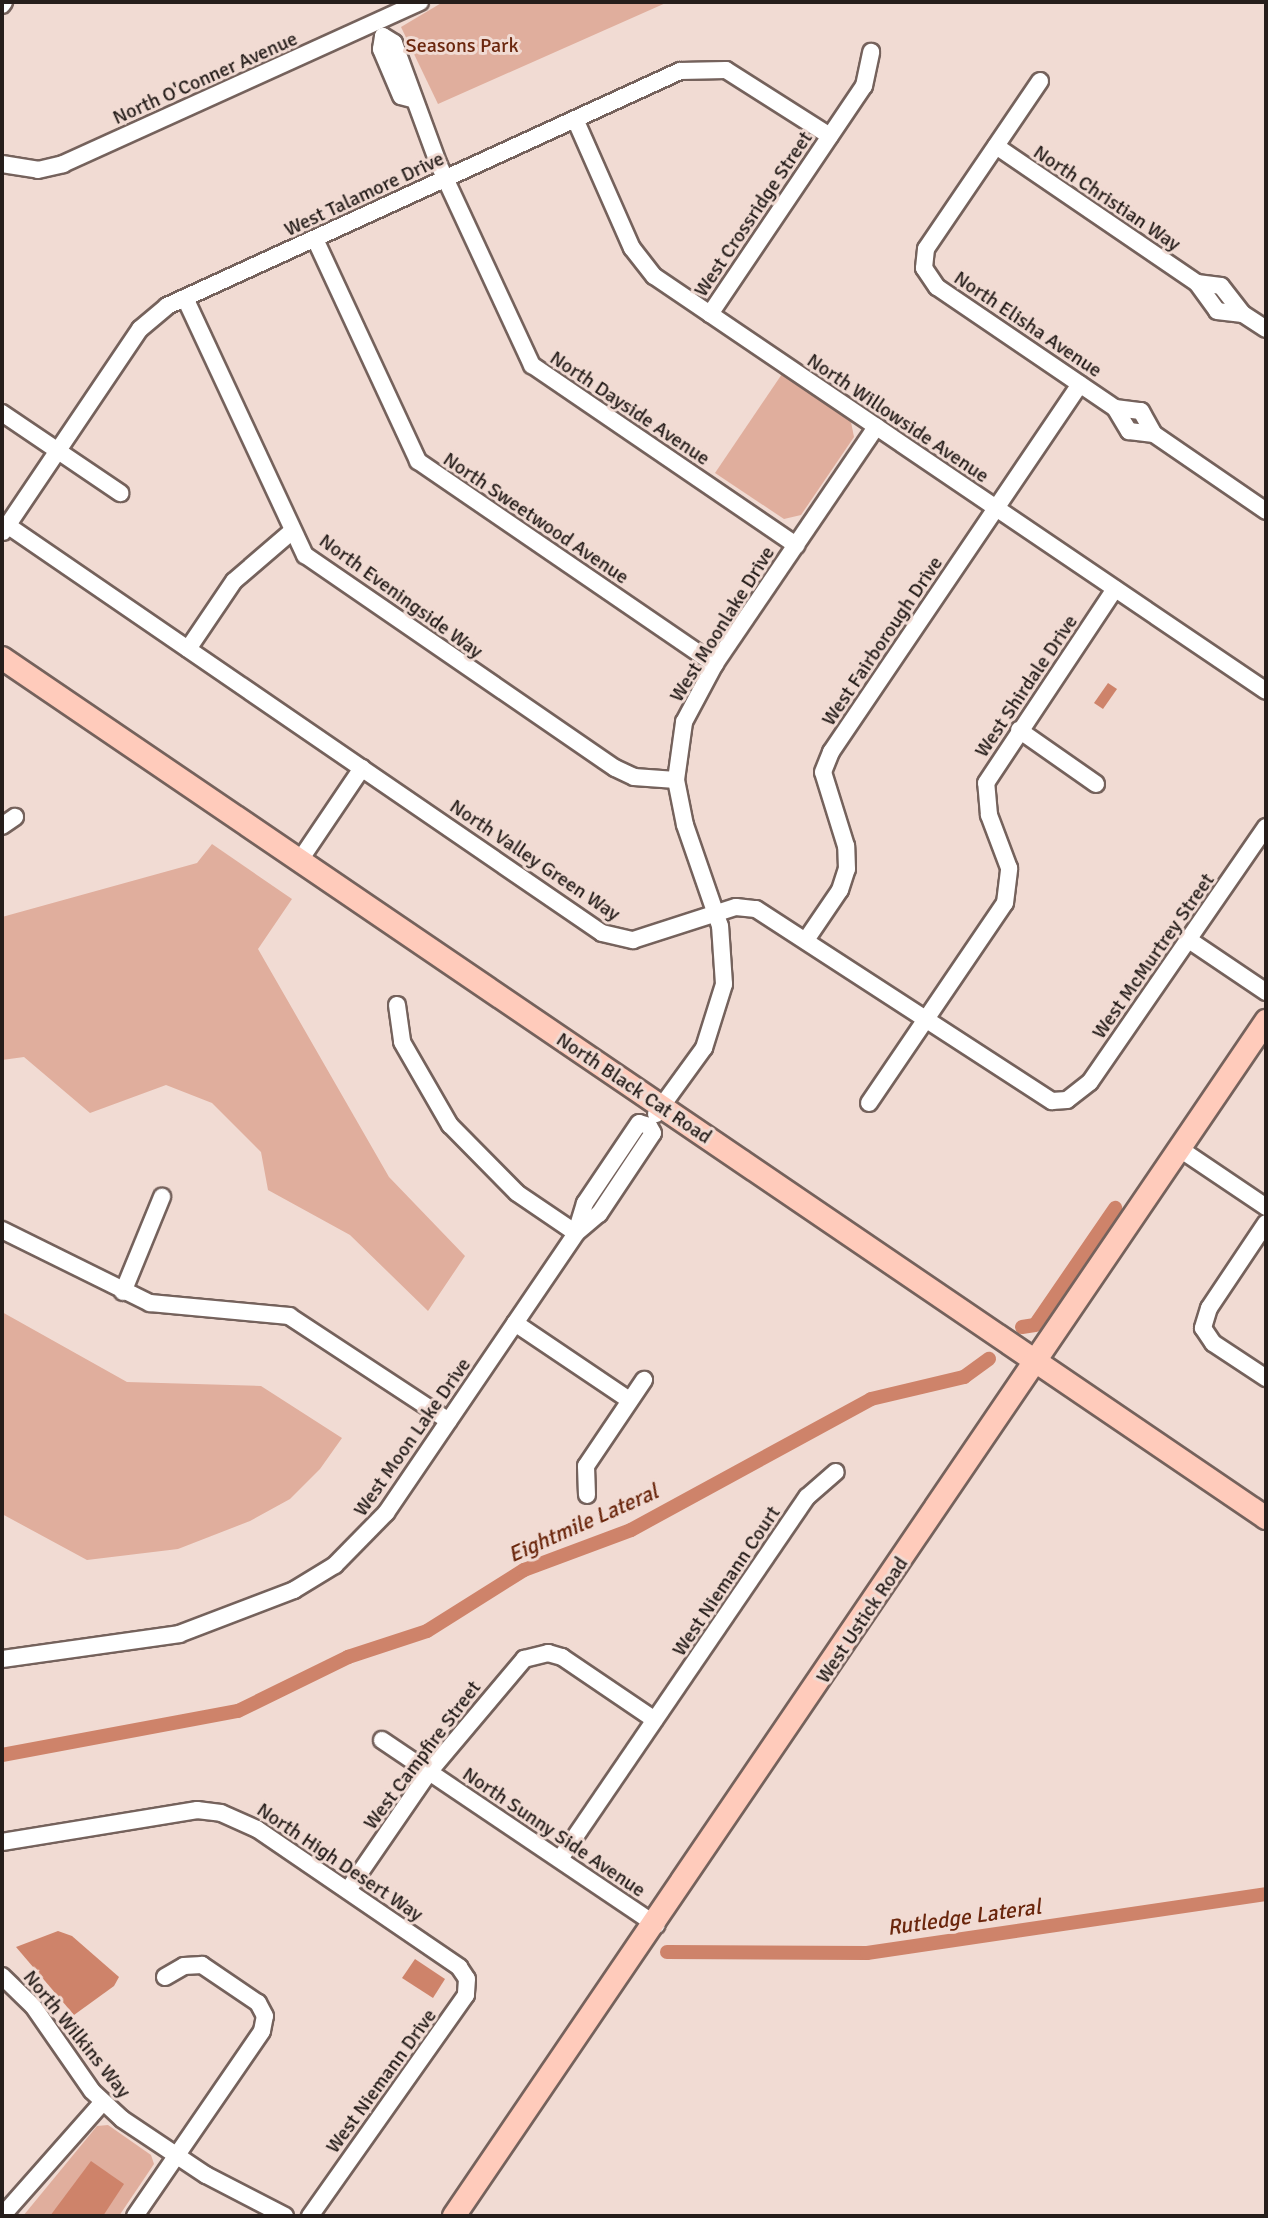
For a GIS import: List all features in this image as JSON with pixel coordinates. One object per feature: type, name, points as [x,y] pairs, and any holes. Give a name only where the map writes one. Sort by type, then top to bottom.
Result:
[{"type":"main road","name":"North Black Cat Road","points":[[2,658],[1266,1518]]},
{"type":"main road","name":"West Ustick Road","points":[[454,2216],[656,1925],[1266,1021]]},
{"type":"street","name":"North O'Conner Avenue","points":[[2,164],[38,170],[63,164],[380,29],[420,2]]},
{"type":"street","name":"North Dayside Avenue","points":[[380,29],[394,43],[414,90],[412,99],[445,179],[532,365],[796,545]]},
{"type":"street","name":"West Crossridge Street","points":[[710,314],[864,86],[871,52]]},
{"type":"street","name":"West Talamore Drive","points":[[5,529],[140,329],[153,315],[185,298],[680,71],[712,67],[741,76],[830,136]]},
{"type":"street","points":[[996,146],[1040,81]]},
{"type":"street","name":"North Willowside Avenue","points":[[575,119],[640,261],[710,314],[1266,691]]},
{"type":"street","name":"North Elisha Avenue","points":[[996,146],[926,249],[924,268],[937,287],[1115,408],[1129,431],[1154,434],[1266,511]]},
{"type":"street","name":"North Christian Way","points":[[996,146],[1197,283],[1221,286],[1243,314],[1266,329]]},
{"type":"street","name":"North Sweetwood Avenue","points":[[315,239],[418,461],[715,664]]},
{"type":"street","name":"North Eveningside Way","points":[[185,298],[291,532],[322,568],[598,758],[634,777],[676,780]]},
{"type":"street","name":"West Fairborough Drive","points":[[806,940],[840,890],[847,869],[846,846],[823,772],[831,752],[1080,384]]},
{"type":"street","points":[[2,413],[120,493]]},
{"type":"street","name":"West Moonlake Drive","points":[[649,1126],[704,1048],[720,1010],[725,960],[717,912],[685,825],[676,780],[684,722],[715,664],[876,427]]},
{"type":"street","name":"North Valley Green Way","points":[[5,529],[188,649],[602,933],[633,940],[717,912],[756,909],[1036,1095],[1067,1100]]},
{"type":"street","points":[[188,649],[234,581],[291,532]]},
{"type":"street","name":"West Shirdale Drive","points":[[869,1103],[1005,903],[1009,868],[985,800],[991,771],[1115,589]]},
{"type":"street","points":[[1019,730],[1096,784]]},
{"type":"street","points":[[300,860],[362,768]]},
{"type":"street","name":"West McMurtrey Street","points":[[1067,1100],[1090,1082],[1266,827]]},
{"type":"street","points":[[1189,940],[1266,992]]},
{"type":"street","points":[[397,1005],[402,1042],[450,1125],[517,1193],[576,1233]]},
{"type":"street","name":"West Moon Lake Drive","points":[[2,1659],[179,1634],[315,1578],[374,1528],[576,1233],[599,1214],[653,1133],[649,1126]]},
{"type":"street","points":[[1180,1149],[1266,1207]]},
{"type":"street","points":[[123,1292],[162,1197]]},
{"type":"street","points":[[1266,1223],[1209,1308],[1203,1328],[1213,1343],[1266,1378]]},
{"type":"street","points":[[2,1230],[123,1292],[173,1308],[261,1310],[289,1316],[449,1421]]},
{"type":"street","points":[[515,1323],[629,1400]]},
{"type":"street","points":[[587,1495],[586,1466],[644,1380]]},
{"type":"street","name":"West Niemann Court","points":[[560,1859],[807,1497],[836,1472]]},
{"type":"street","name":"West Campfire Street","points":[[348,1890],[429,1772],[515,1667],[536,1654],[562,1657],[655,1720]]},
{"type":"street","name":"North Sunny Side Avenue","points":[[382,1740],[656,1925]]},
{"type":"street","name":"North High Desert Way","points":[[2,1842],[197,1810],[245,1822],[459,1967]]},
{"type":"street","points":[[135,2216],[262,2031],[265,2016],[258,2003],[202,1965],[184,1966],[165,1977]]},
{"type":"street","name":"West Niemann Drive","points":[[310,2216],[466,1995],[467,1979],[459,1967]]},
{"type":"street","name":"North Wilkins Way","points":[[4,1982],[103,2102],[176,2156],[285,2216]]},
{"type":"street","points":[[2,2216],[103,2102]]},
{"type":"green space","name":"Seasons Park","points":[[443,2],[668,2],[438,104],[401,27]]},
{"type":"green space","points":[[782,374],[851,422],[854,437],[801,515],[784,519],[715,473]]},
{"type":"green space","points":[[212,844],[292,899],[258,949],[389,1177],[465,1256],[428,1311],[350,1235],[268,1190],[261,1152],[212,1103],[166,1085],[90,1113],[24,1057],[2,1060],[2,917],[197,863]]},
{"type":"green space","points":[[2,1312],[127,1382],[261,1386],[342,1438],[320,1469],[290,1499],[250,1521],[178,1549],[87,1560],[2,1514]]},
{"type":"green space","points":[[108,2125],[151,2155],[154,2164],[119,2216],[23,2216],[97,2126]]},
{"type":"shaded area","points":[[1108,683],[1117,689],[1103,709],[1094,703]]},
{"type":"shaded area","points":[[58,1931],[72,1936],[119,1977],[114,1986],[74,2015],[16,1947]]},
{"type":"shaded area","points":[[415,1959],[445,1979],[433,1998],[402,1978]]},
{"type":"shaded area","points":[[91,2161],[124,2184],[103,2216],[50,2216]]},
{"type":"waterway","name":"Eightmile Lateral","points":[[1022,1327],[1035,1325],[1115,1208]]},
{"type":"waterway","name":"Eightmile Lateral","points":[[2,1755],[238,1711],[348,1657],[427,1631],[524,1570],[631,1530],[871,1399],[964,1377],[989,1359]]},
{"type":"waterway","name":"Rutledge Lateral","points":[[667,1952],[867,1953],[1266,1894]]}]
